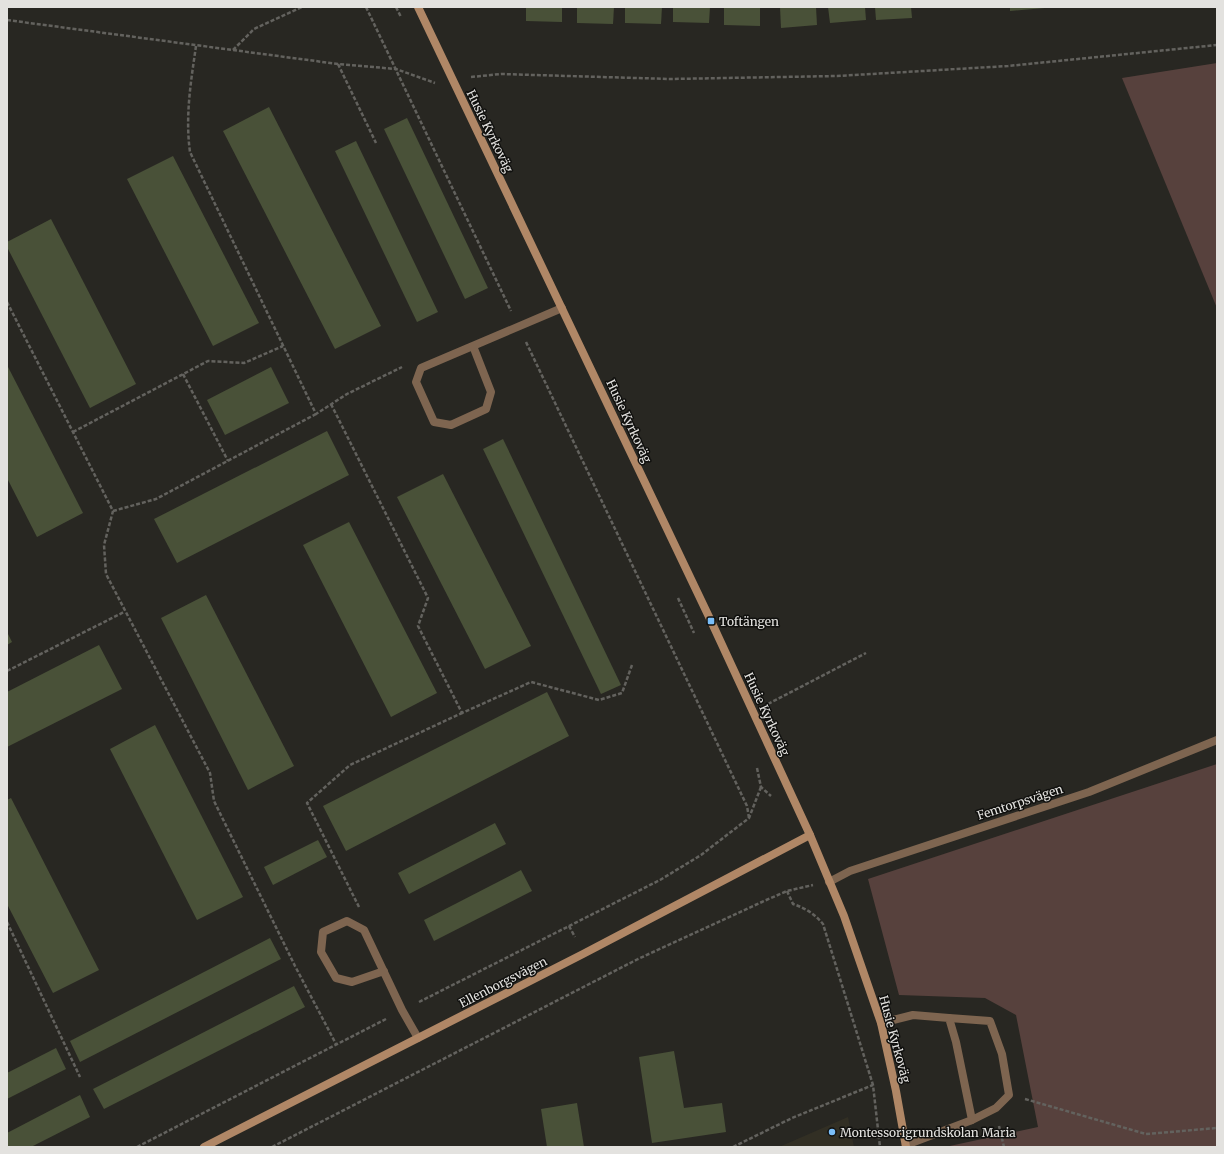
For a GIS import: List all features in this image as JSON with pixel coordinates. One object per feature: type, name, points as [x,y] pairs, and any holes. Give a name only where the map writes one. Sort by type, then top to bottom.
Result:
[{"type":"street","name":"Husie Kyrkoväg","points":[[418,7],[562,308],[810,835],[844,916],[881,1023],[906,1146]]},
{"type":"street","points":[[473,346],[491,392],[486,409],[451,425],[434,422],[416,382],[421,368],[562,308]]},
{"type":"street","name":"Femtorpsvägen","points":[[829,882],[854,870],[1089,792],[1217,740]]},
{"type":"street","name":"Ellenborgsvägen","points":[[204,1147],[583,954],[810,835]]},
{"type":"street","points":[[384,971],[352,982],[336,978],[321,952],[323,932],[347,921],[364,930],[384,971],[402,1010],[418,1038]]},
{"type":"street","points":[[881,1023],[912,1015],[990,1020],[1002,1054],[1009,1094],[996,1108],[972,1120],[906,1146]]},
{"type":"street","points":[[949,1018],[956,1042],[972,1120]]},
{"type":"path","points":[[233,50],[254,29],[302,7]]},
{"type":"path","points":[[366,7],[747,806],[749,818]]},
{"type":"path","points":[[7,20],[338,64],[396,69],[432,84]]},
{"type":"path","points":[[501,74],[670,79],[837,76],[1008,66],[1217,45]]},
{"type":"path","points":[[196,46],[189,97],[187,133],[190,152],[316,414]]},
{"type":"path","points":[[338,64],[376,143]]},
{"type":"path","points":[[7,302],[114,511],[104,545],[106,574],[124,612],[210,773],[214,801],[295,966],[336,1044]]},
{"type":"path","points":[[73,432],[208,361],[244,363],[283,346]]},
{"type":"path","points":[[114,511],[156,499],[316,414],[347,394],[407,365],[421,368]]},
{"type":"path","points":[[183,374],[228,461]]},
{"type":"path","points":[[331,404],[428,598],[418,626],[462,713]]},
{"type":"path","points":[[7,671],[124,612]]},
{"type":"path","points":[[753,712],[866,653]]},
{"type":"path","points":[[364,930],[358,903],[307,803],[350,765],[531,682],[599,700],[622,693],[632,666]]},
{"type":"path","points":[[137,1147],[402,1010],[660,880],[701,855],[749,818],[761,787]]},
{"type":"path","points":[[272,1147],[638,960],[787,891],[829,882]]},
{"type":"path","points":[[787,891],[793,904],[802,907],[816,916],[823,924],[873,1085],[880,1147]]},
{"type":"path","points":[[7,922],[80,1078]]},
{"type":"path","points":[[569,926],[576,938]]},
{"type":"path","points":[[733,1147],[792,1118],[873,1085]]},
{"type":"path","points":[[1009,1094],[1146,1134],[1217,1128]]},
{"type":"shaded area","points":[[1217,63],[1217,308],[1122,78]]},
{"type":"shaded area","points":[[1217,764],[1217,1147],[945,1147],[1038,1127],[1016,1015],[985,998],[899,995],[868,879]]},
{"type":"shaded area","name":"Montessorigrundskolan Maria","points":[[848,1117],[854,1147],[779,1147]]},
{"type":"building","points":[[526,7],[562,7],[562,22],[526,21]]},
{"type":"building","points":[[577,7],[614,7],[613,24],[577,23]]},
{"type":"building","points":[[625,7],[662,7],[661,24],[625,23]]},
{"type":"building","points":[[673,7],[710,7],[709,23],[673,22]]},
{"type":"building","points":[[724,7],[760,7],[760,26],[724,25]]},
{"type":"building","points":[[780,7],[816,7],[817,25],[781,28]]},
{"type":"building","points":[[828,7],[865,7],[866,20],[830,23]]},
{"type":"building","points":[[875,7],[911,7],[912,18],[876,20]]},
{"type":"building","points":[[1010,7],[1045,7],[1045,8],[1010,11]]},
{"type":"building","points":[[269,107],[381,326],[335,349],[223,131]]},
{"type":"building","points":[[407,118],[488,288],[465,299],[384,129]]},
{"type":"building","points":[[356,141],[438,312],[417,322],[335,151]]},
{"type":"building","points":[[173,156],[259,323],[213,346],[127,179]]},
{"type":"building","points":[[51,219],[136,384],[90,408],[7,247],[7,242]]},
{"type":"building","points":[[7,365],[83,513],[37,537],[7,478]]},
{"type":"building","points":[[271,367],[289,403],[225,435],[207,400]]},
{"type":"building","points":[[327,431],[349,475],[177,563],[154,519]]},
{"type":"building","points":[[503,439],[621,685],[601,694],[483,449]]},
{"type":"building","points":[[443,474],[531,646],[485,669],[397,497]]},
{"type":"building","points":[[349,522],[437,693],[391,717],[303,545]]},
{"type":"building","points":[[206,595],[294,766],[248,790],[161,618]]},
{"type":"building","points":[[7,632],[12,642],[7,645]]},
{"type":"building","points":[[99,645],[122,689],[7,747],[7,692]]},
{"type":"building","points":[[547,692],[569,736],[346,851],[323,806]]},
{"type":"building","points":[[155,725],[243,897],[197,920],[110,749]]},
{"type":"building","points":[[11,798],[99,970],[53,993],[7,904],[7,800]]},
{"type":"building","points":[[495,823],[506,844],[409,894],[398,873]]},
{"type":"building","points":[[318,840],[327,857],[273,885],[264,867]]},
{"type":"building","points":[[521,870],[532,891],[434,941],[424,920]]},
{"type":"building","points":[[270,938],[281,959],[80,1062],[70,1041]]},
{"type":"building","points":[[294,986],[305,1007],[104,1109],[93,1089]]},
{"type":"building","points":[[56,1048],[66,1069],[7,1099],[7,1073]]},
{"type":"building","points":[[674,1051],[684,1108],[722,1103],[726,1132],[652,1143],[639,1057]]},
{"type":"building","points":[[80,1095],[90,1117],[31,1147],[7,1147],[7,1133]]},
{"type":"building","points":[[577,1103],[584,1147],[547,1147],[541,1109]]},
{"type":"place","name":"Toftängen","points":[[711,621]]},
{"type":"place","name":"Montessorigrundskolan Maria","points":[[832,1132]]}]
